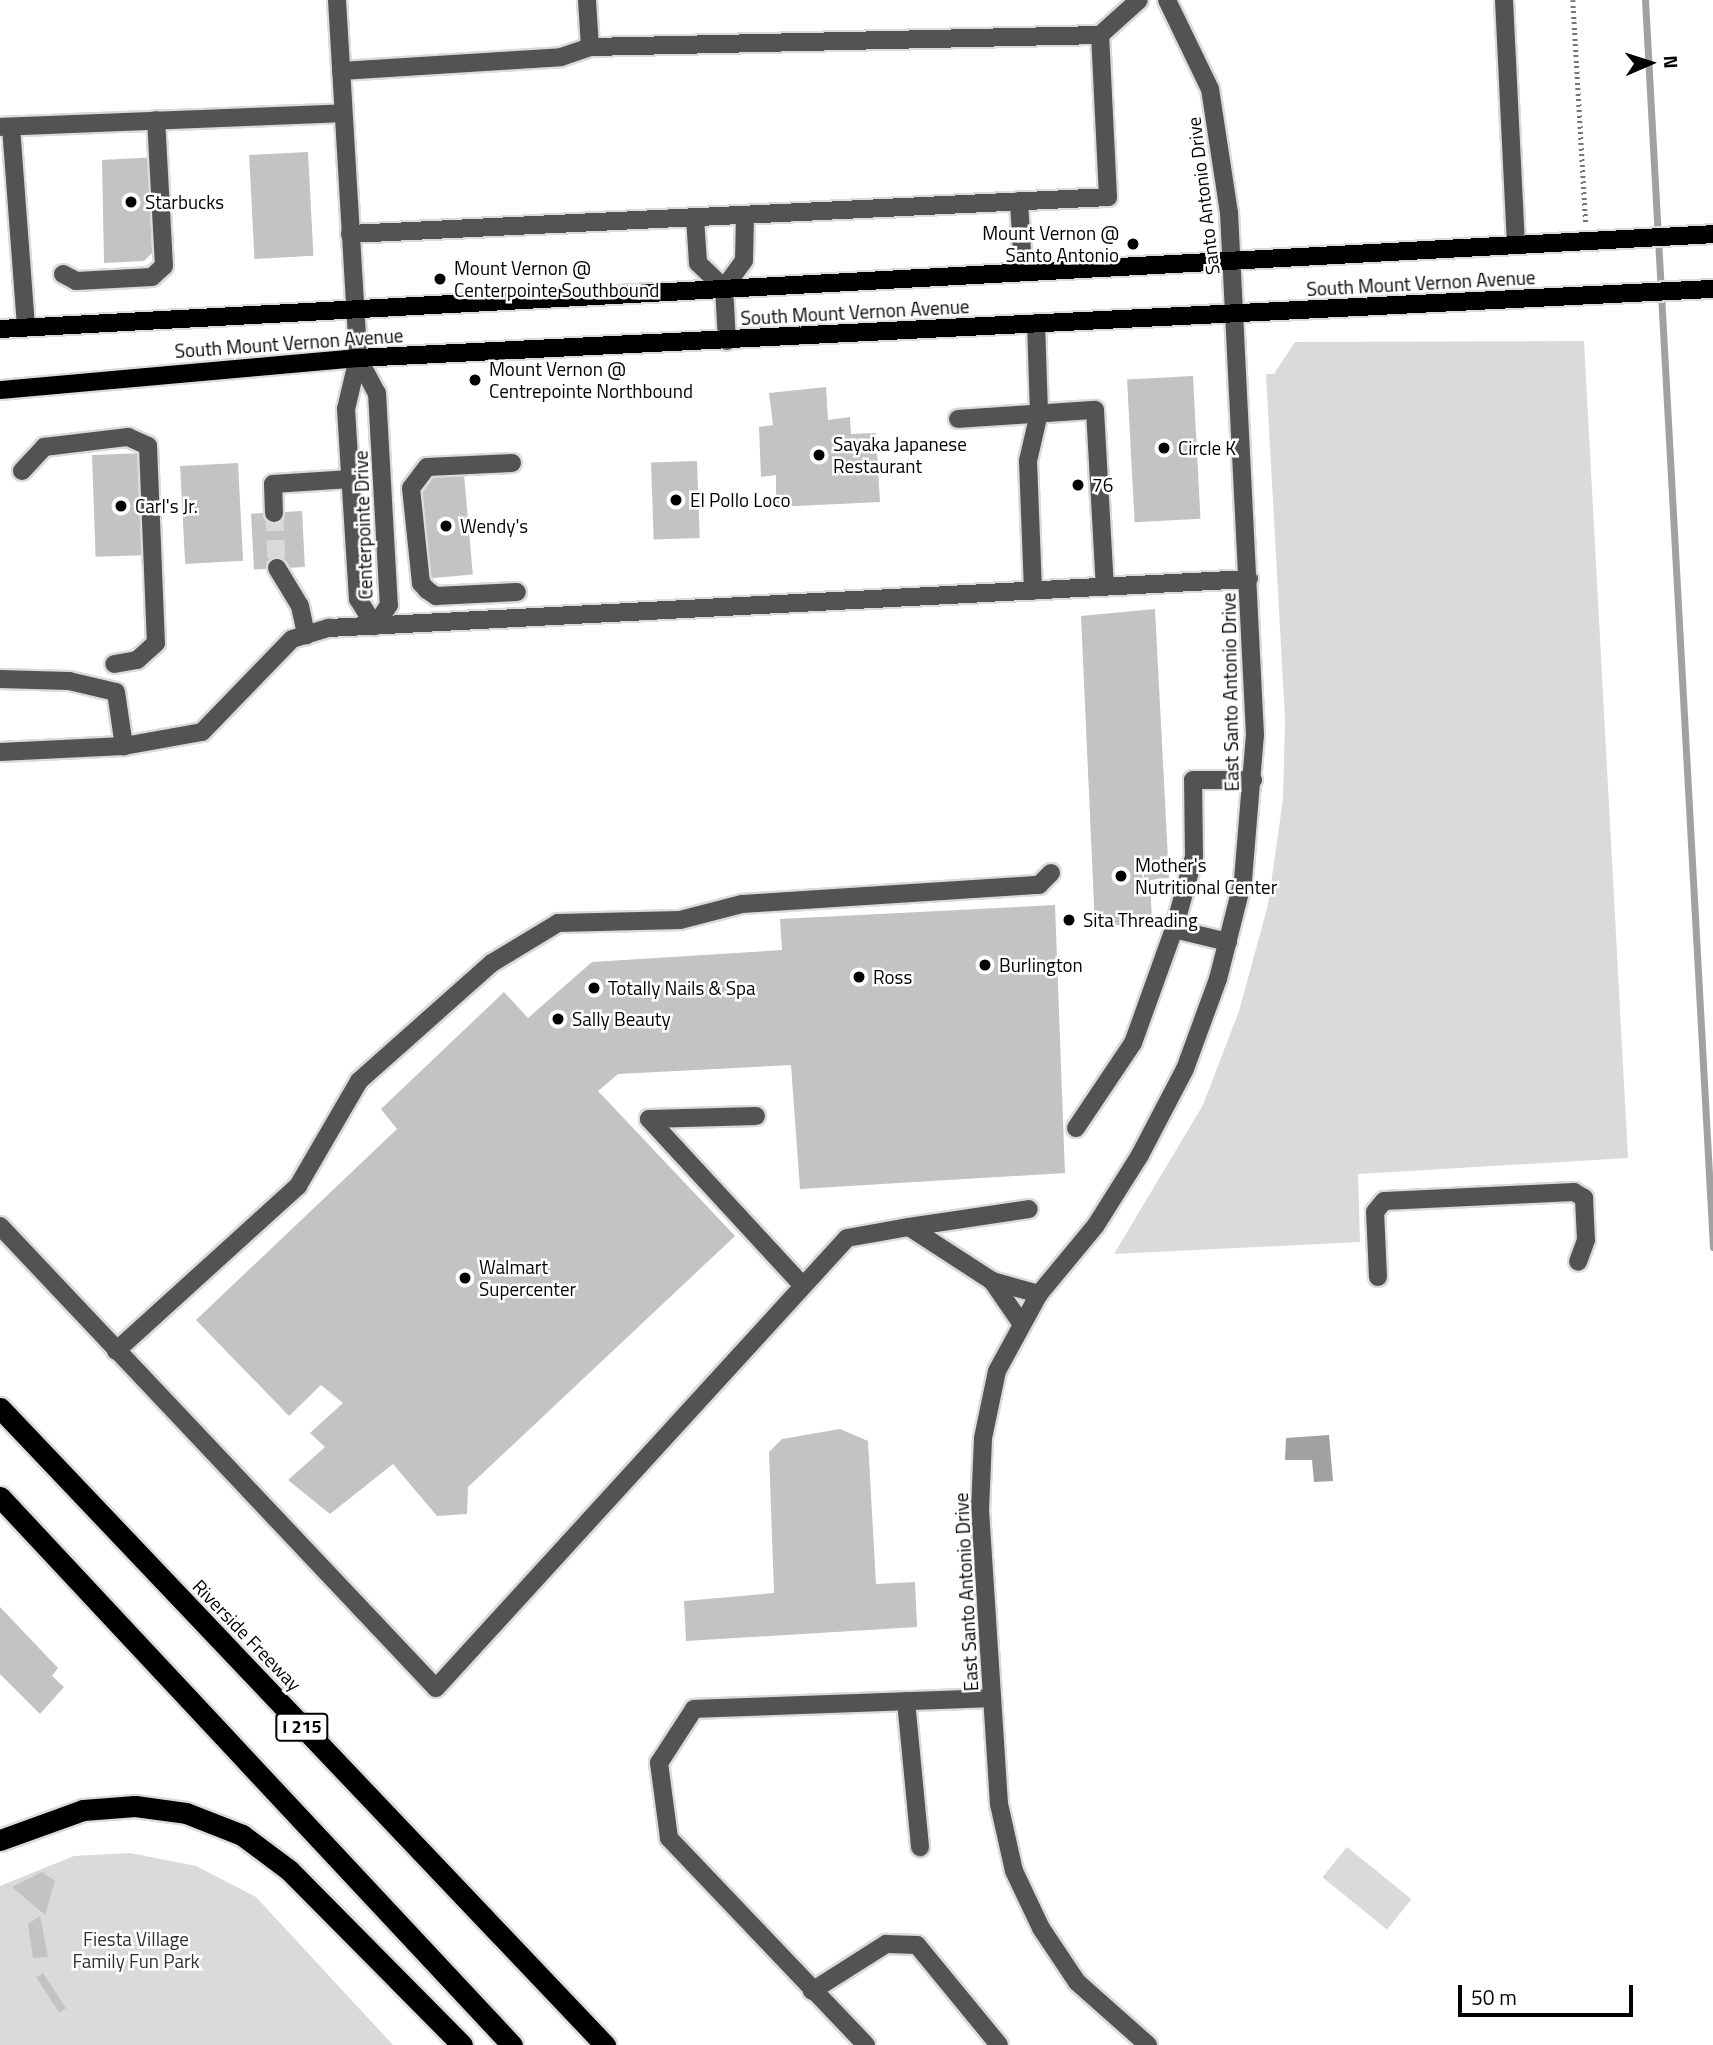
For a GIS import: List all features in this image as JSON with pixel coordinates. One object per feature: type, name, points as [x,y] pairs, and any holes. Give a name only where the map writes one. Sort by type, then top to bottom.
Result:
[{"type":"highway","name":"Riverside Freeway","points":[[0,1408],[605,2045]]},
{"type":"highway","points":[[0,1497],[512,2045]]},
{"type":"highway","points":[[0,1840],[83,1810],[135,1806],[186,1813],[242,1835],[289,1870],[463,2045]]},
{"type":"main road","name":"South Mount Vernon Avenue","points":[[0,329],[1713,234]]},
{"type":"main road","name":"South Mount Vernon Avenue","points":[[0,390],[358,358],[1713,289]]},
{"type":"street","name":"Centerpointe Drive","points":[[337,0],[358,358],[346,410],[358,600],[374,626],[389,605],[379,424],[377,393],[358,358]]},
{"type":"street","points":[[587,0],[590,47]]},
{"type":"street","points":[[341,71],[561,57],[590,47],[1100,35],[1139,0]]},
{"type":"street","name":"Santo Antonio Drive","points":[[1167,0],[1210,89],[1233,260],[1237,313]]},
{"type":"street","points":[[1504,0],[1516,244]]},
{"type":"street","points":[[350,234],[1108,197],[1100,35]]},
{"type":"street","points":[[26,326],[5,127],[343,113]]},
{"type":"street","points":[[63,274],[76,281],[152,277],[164,266],[156,120]]},
{"type":"street","points":[[1019,201],[1023,271]]},
{"type":"street","points":[[727,341],[724,288],[744,260],[745,215]]},
{"type":"street","points":[[695,217],[698,263],[724,288]]},
{"type":"street","name":"East Santo Antonio Drive","points":[[1148,2045],[1077,1982],[1041,1928],[1014,1871],[999,1804],[980,1510],[983,1438],[998,1371],[1020,1323],[1039,1294],[1096,1225],[1140,1155],[1185,1069],[1228,942],[1243,880],[1253,780],[1249,579],[1237,313]]},
{"type":"street","points":[[1033,590],[1028,461],[1039,413],[1036,323]]},
{"type":"street","points":[[958,419],[1095,410],[1105,587]]},
{"type":"street","points":[[22,471],[44,447],[128,437],[148,446],[156,643],[137,660],[114,664]]},
{"type":"street","points":[[512,463],[427,467],[411,488],[421,583],[427,590],[436,596],[517,592]]},
{"type":"street","points":[[274,513],[273,484],[351,479]]},
{"type":"street","points":[[277,568],[300,606],[306,635]]},
{"type":"street","points":[[0,752],[124,746],[202,732],[292,639],[306,635],[374,626],[1249,579]]},
{"type":"street","points":[[0,679],[69,681],[116,692],[124,746]]},
{"type":"street","points":[[1076,1128],[1133,1043],[1174,929],[1194,857],[1193,780],[1253,780]]},
{"type":"street","points":[[116,1351],[298,1186],[359,1081],[492,963],[558,923],[680,920],[742,904],[1039,885],[1051,873]]},
{"type":"street","points":[[1174,929],[1228,942]]},
{"type":"street","points":[[756,1116],[649,1119],[803,1286]]},
{"type":"street","points":[[1378,1277],[1375,1212],[1384,1200],[1574,1192],[1584,1198],[1586,1240],[1578,1262]]},
{"type":"street","points":[[0,1226],[436,1688],[847,1238],[1029,1209]]},
{"type":"street","points":[[909,1227],[992,1281],[1039,1294]]},
{"type":"street","points":[[992,1281],[1020,1323]]},
{"type":"street","points":[[866,2045],[669,1838],[659,1763],[694,1709],[992,1698]]},
{"type":"street","points":[[906,1701],[919,1847]]},
{"type":"street","points":[[813,1991],[886,1944],[916,1945],[999,2045]]},
{"type":"path","points":[[1573,0],[1586,241]]},
{"type":"green space","points":[[1584,341],[1628,1158],[1358,1174],[1360,1242],[1114,1254],[1203,1105],[1239,1011],[1268,905],[1283,799],[1285,719],[1266,374],[1274,374],[1295,342]]},
{"type":"green space","points":[[1347,1847],[1412,1899],[1387,1930],[1322,1877]]},
{"type":"green space","name":"Fiesta Village Family Fun Park","points":[[130,1853],[196,1866],[256,1897],[393,2045],[0,2045],[0,1886],[74,1856]]},
{"type":"shaded area","points":[[1329,1435],[1333,1481],[1314,1482],[1312,1460],[1285,1460],[1286,1438]]},
{"type":"building","points":[[308,152],[313,256],[255,259],[249,155]]},
{"type":"building","name":"Starbucks","points":[[156,157],[160,245],[144,261],[104,263],[102,160]]},
{"type":"building","name":"Circle K","points":[[1193,376],[1200,519],[1135,522],[1127,379]]},
{"type":"building","name":"Sayaka Japanese Restaurant","points":[[826,387],[828,420],[850,417],[851,434],[876,433],[880,502],[776,507],[776,475],[761,477],[759,427],[773,425],[769,393]]},
{"type":"building","name":"Carl's Jr.","points":[[147,453],[151,555],[96,557],[92,455]]},
{"type":"building","name":"El Pollo Loco","points":[[697,461],[700,538],[654,540],[651,463]]},
{"type":"building","points":[[238,463],[243,561],[185,564],[180,466]]},
{"type":"building","name":"Wendy's","points":[[464,474],[473,575],[428,579],[419,478]]},
{"type":"building","points":[[302,511],[305,567],[254,570],[251,514]]},
{"type":"building","points":[[1155,609],[1169,878],[1150,880],[1152,922],[1095,927],[1081,616]]},
{"type":"building","points":[[1055,905],[1065,1173],[800,1189],[791,1065],[618,1074],[598,1091],[735,1236],[468,1487],[467,1514],[437,1516],[393,1464],[330,1514],[288,1480],[325,1447],[310,1433],[343,1403],[321,1385],[289,1416],[196,1320],[397,1129],[381,1109],[504,992],[528,1018],[592,962],[782,950],[780,919]]},
{"type":"building","points":[[840,1429],[868,1441],[876,1584],[915,1582],[917,1627],[686,1641],[684,1601],[774,1593],[769,1452],[782,1439]]},
{"type":"building","points":[[0,1607],[58,1668],[52,1676],[64,1687],[40,1714],[0,1674]]},
{"type":"building","points":[[42,1872],[55,1881],[45,1915],[12,1887]]},
{"type":"building","points":[[40,1916],[48,1957],[33,1958],[28,1924]]},
{"type":"building","points":[[43,1973],[66,2008],[59,2013],[36,1977]]},
{"type":"waterway","points":[[1645,0],[1713,1247]]},
{"type":"tunnel","points":[[274,513],[277,568]]},
{"type":"place","name":"Starbucks","points":[[131,202]]},
{"type":"place","name":"Mount Vernon @ Santo Antonio","points":[[1133,244]]},
{"type":"place","name":"Mount Vernon @ Centerpointe Southbound","points":[[440,279]]},
{"type":"place","name":"Mount Vernon @ Centrepointe Northbound","points":[[475,380]]},
{"type":"place","name":"Circle K","points":[[1164,448]]},
{"type":"place","name":"Sayaka Japanese Restaurant","points":[[819,455]]},
{"type":"place","name":"76","points":[[1078,485]]},
{"type":"place","name":"El Pollo Loco","points":[[676,500]]},
{"type":"place","name":"Carl's Jr.","points":[[121,506]]},
{"type":"place","name":"Wendy's","points":[[446,526]]},
{"type":"place","name":"Mother's Nutritional Center","points":[[1121,876]]},
{"type":"place","name":"Sita Threading","points":[[1069,920]]},
{"type":"place","name":"Burlington","points":[[985,965]]},
{"type":"place","name":"Ross","points":[[859,977]]},
{"type":"place","name":"Totally Nails & Spa","points":[[594,988]]},
{"type":"place","name":"Sally Beauty","points":[[558,1019]]},
{"type":"place","name":"Walmart Supercenter","points":[[465,1278]]}]
